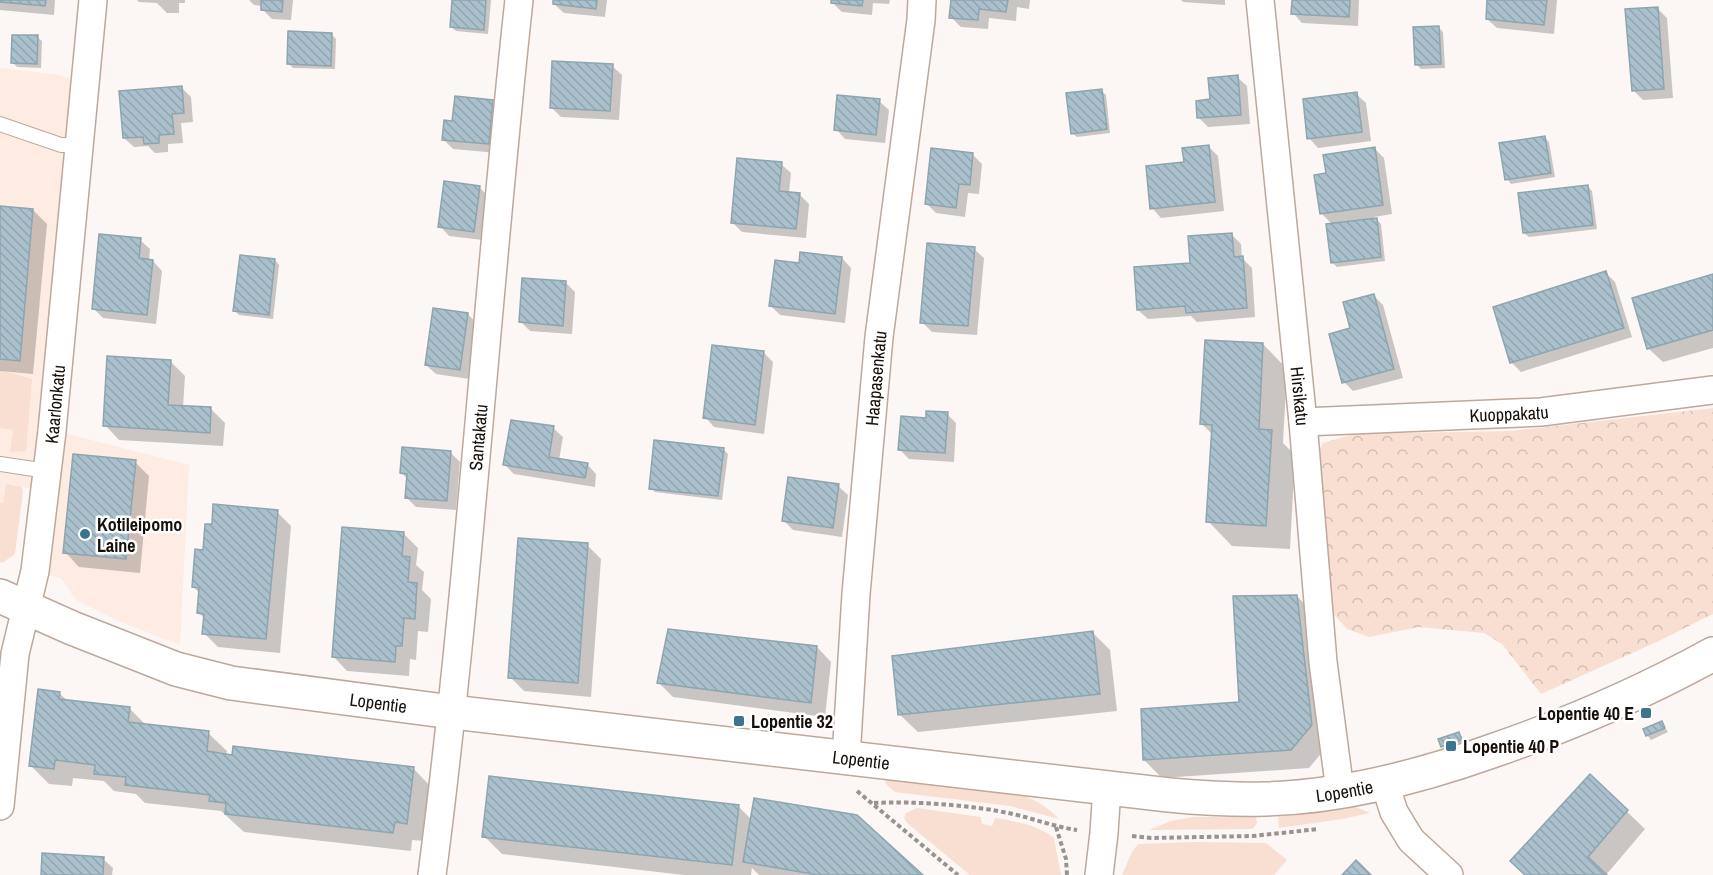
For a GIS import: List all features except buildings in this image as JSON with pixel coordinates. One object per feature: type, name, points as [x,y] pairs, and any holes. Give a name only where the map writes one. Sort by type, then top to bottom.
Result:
[{"type":"street","name":"Kaarlonkatu","points":[[0,806],[15,654],[14,602],[35,571],[52,431],[93,0]]},
{"type":"street","name":"Santakatu","points":[[432,875],[452,712],[519,0]]},
{"type":"street","name":"Haapasenkatu","points":[[846,758],[856,594],[879,337],[922,0]]},
{"type":"street","name":"Hirsikatu","points":[[1260,0],[1303,422],[1323,662],[1340,791]]},
{"type":"street","name":"Kuoppakatu","points":[[1303,422],[1541,412],[1713,390]]},
{"type":"street","name":"Lopentie","points":[[14,602],[176,669],[231,683],[452,712],[1219,799],[1266,800],[1340,791],[1385,783],[1454,765],[1542,734],[1636,694],[1713,654]]},
{"type":"street","points":[[1385,783],[1394,812],[1411,840],[1449,875]]},
{"type":"street","points":[[1099,875],[1107,788]]},
{"type":"lane","points":[[0,124],[61,145],[79,145]]},
{"type":"lane","points":[[0,464],[46,471]]},
{"type":"path","points":[[874,803],[958,875]]},
{"type":"path","points":[[1056,827],[1066,859],[1067,875]]},
{"type":"shaded area","points":[[0,68],[60,75],[85,84],[52,430],[189,465],[180,645],[116,620],[75,599],[62,579],[35,571],[44,491],[6,484],[3,503],[0,503]]},
{"type":"green space","points":[[0,370],[32,379],[26,451],[10,452],[13,430],[0,428]]},
{"type":"green space","points":[[1713,408],[1713,614],[1541,694],[1502,644],[1484,633],[1419,627],[1369,637],[1347,629],[1331,611],[1312,463],[1323,443],[1354,434],[1511,431]]},
{"type":"green space","points":[[6,484],[22,487],[23,492],[15,554],[2,563],[0,562],[0,503],[3,503]]},
{"type":"green space","points":[[884,779],[1015,793],[1028,797],[1059,819],[1010,806],[895,792]]},
{"type":"green space","points":[[1354,806],[1370,813],[1279,828],[1278,816]]},
{"type":"green space","points":[[917,808],[981,817],[982,824],[992,826],[995,818],[1018,822],[1041,830],[1054,838],[1061,875],[970,875],[907,823],[904,818],[906,813]]},
{"type":"green space","points":[[1193,817],[1256,817],[1257,823],[1253,829],[1149,830],[1171,821]]},
{"type":"green space","points":[[1266,843],[1287,860],[1274,875],[1122,875],[1138,844]]},
{"type":"place","name":"Kotileipomo Laine","points":[[85,534]]},
{"type":"place","name":"Lopentie 40 E","points":[[1646,713]]},
{"type":"place","name":"Lopentie 32","points":[[739,721]]},
{"type":"place","name":"Lopentie 40 P","points":[[1451,746]]}]
